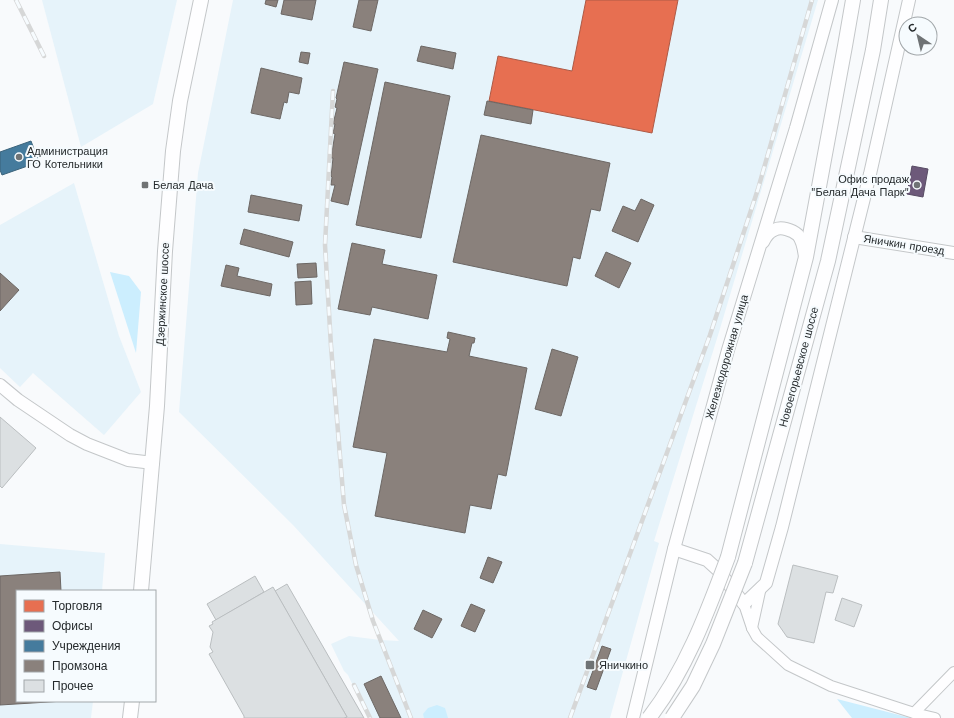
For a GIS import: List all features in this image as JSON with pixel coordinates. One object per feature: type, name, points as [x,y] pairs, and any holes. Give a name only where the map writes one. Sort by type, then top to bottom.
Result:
[{"type":"main road","name":"Дзержинское шоссе","points":[[141,590],[158,406],[164,251],[174,151],[180,101],[201,0]]},
{"type":"main road","name":"Новоегорьевское шоссе","points":[[649,718],[677,677],[696,637],[728,556],[806,257],[846,46],[853,0]]},
{"type":"main road","name":"Новоегорьевское шоссе","points":[[672,718],[693,686],[713,644],[746,563],[828,261],[881,0]]},
{"type":"main road","points":[[130,718],[132,702]]},
{"type":"street","name":"Железнодорожная улица","points":[[633,718],[674,549],[728,350],[796,128],[832,0]]},
{"type":"street","points":[[744,604],[766,583],[782,527],[870,174],[909,0]]},
{"type":"street","points":[[759,248],[766,237],[774,230],[783,228],[791,230],[798,236],[803,245],[806,257]]},
{"type":"street","name":"Яничкин проезд","points":[[854,237],[954,253]]},
{"type":"street","points":[[0,385],[24,404],[87,444],[128,460],[153,463]]},
{"type":"street","points":[[674,549],[707,560],[718,570],[744,604],[752,628],[757,637],[788,665],[831,686],[914,713],[935,718]]},
{"type":"street","points":[[752,628],[761,587]]},
{"type":"street","points":[[914,713],[954,672]]},
{"type":"shaded area","points":[[42,0],[177,0],[153,104],[81,147]]},
{"type":"shaded area","points":[[233,0],[818,0],[719,332],[654,541],[659,543],[610,718],[368,718],[348,675],[344,671],[331,644],[349,636],[399,641],[293,525],[179,412],[198,173]]},
{"type":"shaded area","points":[[74,183],[119,336],[141,392],[104,435],[33,373],[20,387],[0,368],[0,225]]},
{"type":"shaded area","points":[[110,272],[129,276],[141,292],[136,353]]},
{"type":"shaded area","points":[[0,544],[105,553],[102,590],[16,590],[16,702],[93,702],[91,718],[0,718]]},
{"type":"shaded area","points":[[837,699],[911,718],[852,718]]},
{"type":"shaded area","points":[[437,705],[445,708],[448,718],[424,718],[423,714],[428,708]]},
{"type":"building: Торговля","points":[[586,0],[678,0],[652,133],[489,101],[498,56],[572,71]]},
{"type":"building: Офисы","name":"Офис продаж \"Белая Дача Парк\"","points":[[912,166],[928,169],[923,197],[907,194]]},
{"type":"building: Учреждения","name":"Администрация ГО Котельники","points":[[31,141],[39,162],[2,175],[0,170],[0,152]]},
{"type":"building: Промзона","points":[[266,0],[278,0],[276,7],[265,4]]},
{"type":"building: Промзона","points":[[284,0],[316,0],[312,20],[281,14]]},
{"type":"building: Промзона","points":[[359,0],[378,0],[371,31],[353,27]]},
{"type":"building: Промзона","points":[[421,46],[456,53],[453,69],[417,61]]},
{"type":"building: Промзона","points":[[301,52],[310,53],[308,64],[299,62]]},
{"type":"building: Промзона","points":[[344,62],[378,69],[348,205],[331,201],[335,185],[331,185],[333,158],[331,158],[335,134],[333,133],[335,124],[333,124],[337,108],[335,107],[336,98]]},
{"type":"building: Промзона","points":[[261,68],[302,78],[299,94],[289,92],[287,103],[284,102],[280,119],[251,113]]},
{"type":"building: Промзона","points":[[385,82],[450,96],[421,238],[356,225]]},
{"type":"building: Промзона","points":[[487,101],[533,110],[531,124],[484,115]]},
{"type":"building: Промзона","points":[[481,135],[610,163],[600,211],[591,209],[580,259],[573,257],[567,286],[453,262]]},
{"type":"building: Промзона","points":[[251,195],[302,205],[299,221],[248,212]]},
{"type":"building: Промзона","points":[[641,199],[654,205],[638,242],[612,231],[623,206],[635,211]]},
{"type":"building: Промзона","points":[[244,229],[293,242],[289,257],[240,244]]},
{"type":"building: Промзона","points":[[352,243],[385,250],[382,264],[437,275],[428,319],[372,307],[370,315],[338,309]]},
{"type":"building: Промзона","points":[[606,252],[631,263],[619,288],[595,276]]},
{"type":"building: Промзона","points":[[316,263],[317,277],[298,278],[297,264]]},
{"type":"building: Промзона","points":[[226,265],[239,268],[237,276],[272,284],[270,296],[221,286]]},
{"type":"building: Промзона","points":[[0,273],[19,290],[0,311]]},
{"type":"building: Промзона","points":[[311,281],[312,304],[296,305],[295,282]]},
{"type":"building: Промзона","points":[[448,332],[475,338],[474,343],[472,343],[469,356],[527,368],[506,476],[498,474],[491,509],[470,505],[465,533],[375,516],[387,453],[353,447],[374,339],[447,352],[450,339],[447,338]]},
{"type":"building: Промзона","points":[[552,349],[578,357],[561,416],[535,409]]},
{"type":"building: Промзона","points":[[488,557],[502,562],[493,583],[480,578]]},
{"type":"building: Промзона","points":[[60,572],[61,590],[16,590],[16,702],[48,702],[0,705],[0,576]]},
{"type":"building: Промзона","points":[[471,604],[485,610],[475,632],[461,626]]},
{"type":"building: Промзона","points":[[423,610],[442,619],[432,638],[414,629]]},
{"type":"building: Промзона","points":[[602,646],[611,649],[596,690],[587,687]]},
{"type":"building: Промзона","points":[[381,676],[401,718],[380,718],[364,684]]},
{"type":"building: Прочее","points":[[0,417],[36,448],[2,488],[0,486]]},
{"type":"building: Прочее","points":[[793,565],[838,576],[833,593],[826,592],[814,643],[787,637],[778,624]]},
{"type":"building: Прочее","points":[[255,576],[264,592],[216,620],[207,604]]},
{"type":"building: Прочее","points":[[287,584],[364,718],[344,718],[347,717],[275,591]]},
{"type":"building: Прочее","points":[[273,587],[347,717],[244,718],[209,654],[213,652],[210,647],[213,632],[209,626],[213,624],[212,622]]},
{"type":"building: Прочее","points":[[842,598],[862,605],[854,627],[835,620]]},
{"type":"railway","points":[[16,0],[44,56]]},
{"type":"railway","points":[[570,718],[710,335],[758,189],[812,0]]},
{"type":"railway","points":[[333,91],[325,245],[331,346],[344,505],[356,565],[373,621],[411,718]]},
{"type":"railway","points":[[354,685],[370,718]]},
{"type":"place","name":"Администрация ГО Котельники","points":[[19,157]]},
{"type":"place","name":"Белая Дача","points":[[145,185]]},
{"type":"place","name":"Офис продаж \"Белая Дача Парк\"","points":[[917,185]]},
{"type":"place","name":"Яничкино","points":[[590,665]]}]
